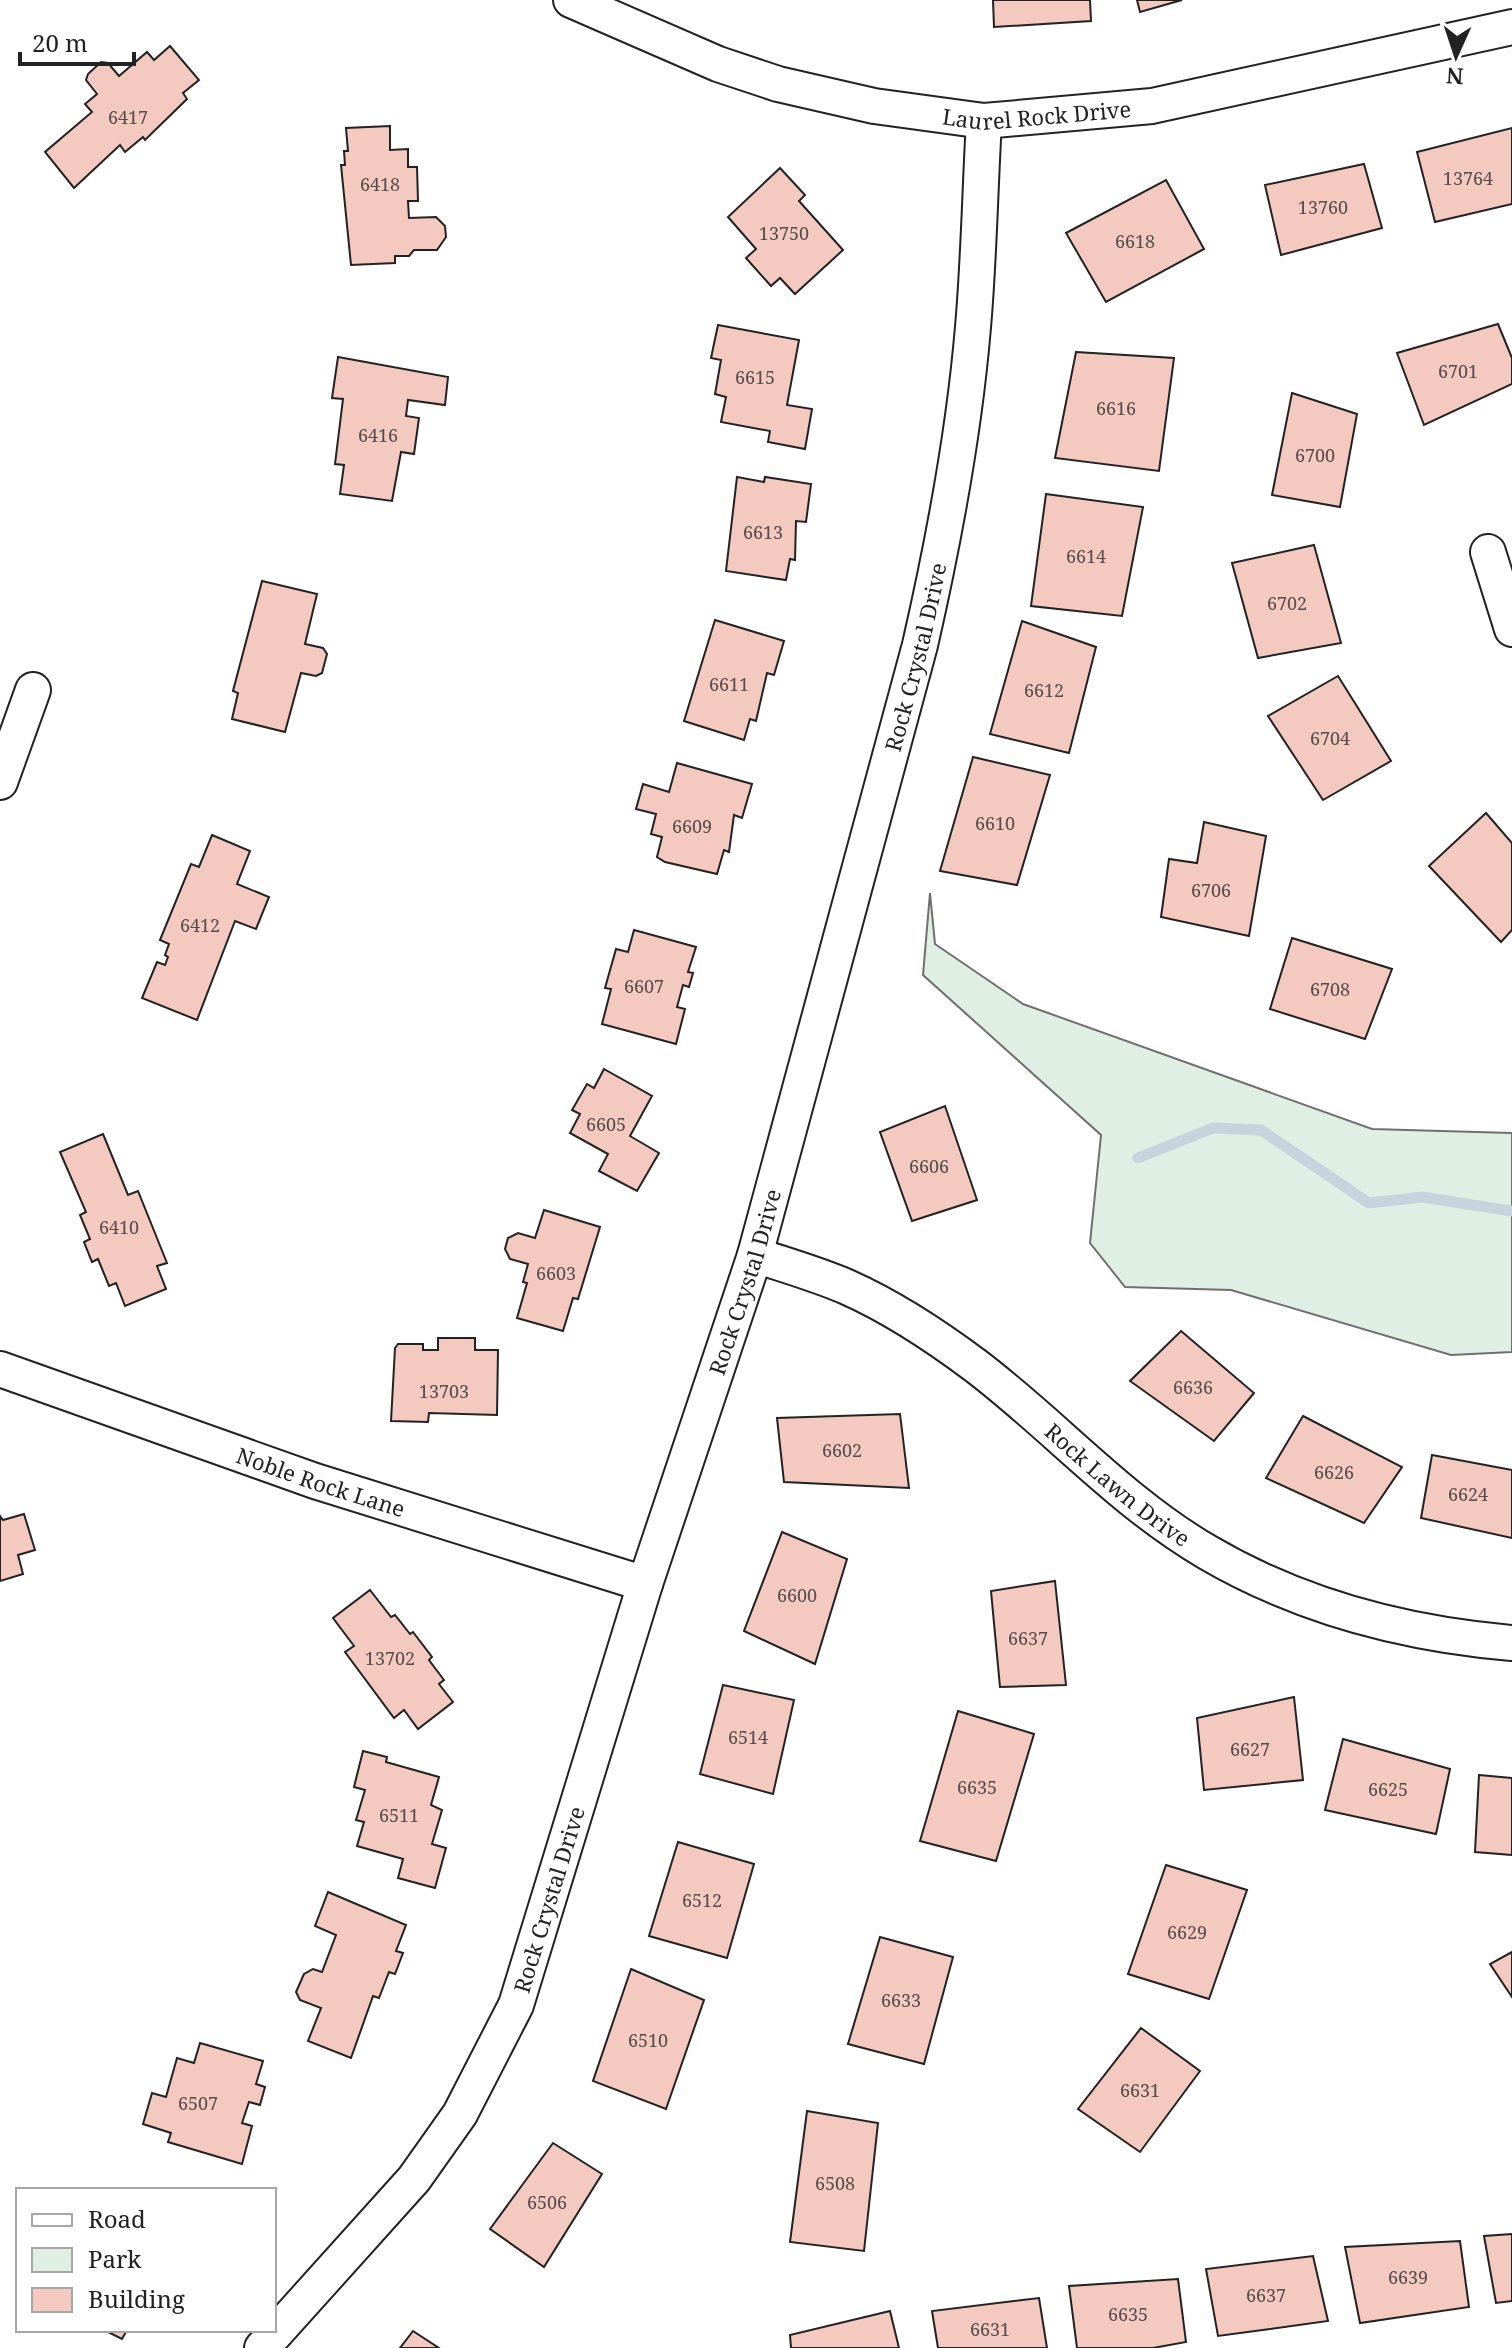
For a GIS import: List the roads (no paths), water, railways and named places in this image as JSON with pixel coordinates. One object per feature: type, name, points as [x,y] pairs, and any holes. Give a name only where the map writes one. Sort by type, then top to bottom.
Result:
[{"type":"street","name":"Laurel Rock Drive","points":[[571,0],[718,64],[778,84],[874,106],[984,121],[1152,106],[1512,27]]},
{"type":"street","name":"Rock Crystal Drive","points":[[262,2348],[414,2179],[460,2114],[490,2061],[516,2005],[645,1584],[755,1255],[920,645],[941,554],[960,441],[973,327],[984,121]]},
{"type":"street","points":[[1488,552],[1512,629]]},
{"type":"street","points":[[0,782],[33,690]]},
{"type":"street","name":"Rock Lawn Drive","points":[[755,1255],[845,1286],[884,1305],[976,1366],[1120,1492],[1209,1553],[1306,1598],[1358,1616],[1419,1630],[1512,1643]]},
{"type":"street","name":"Noble Rock Lane","points":[[0,1369],[315,1481],[645,1584]]},
{"type":"waterway","points":[[1138,1158],[1213,1128],[1261,1130],[1369,1203],[1422,1197],[1512,1211]]}]
